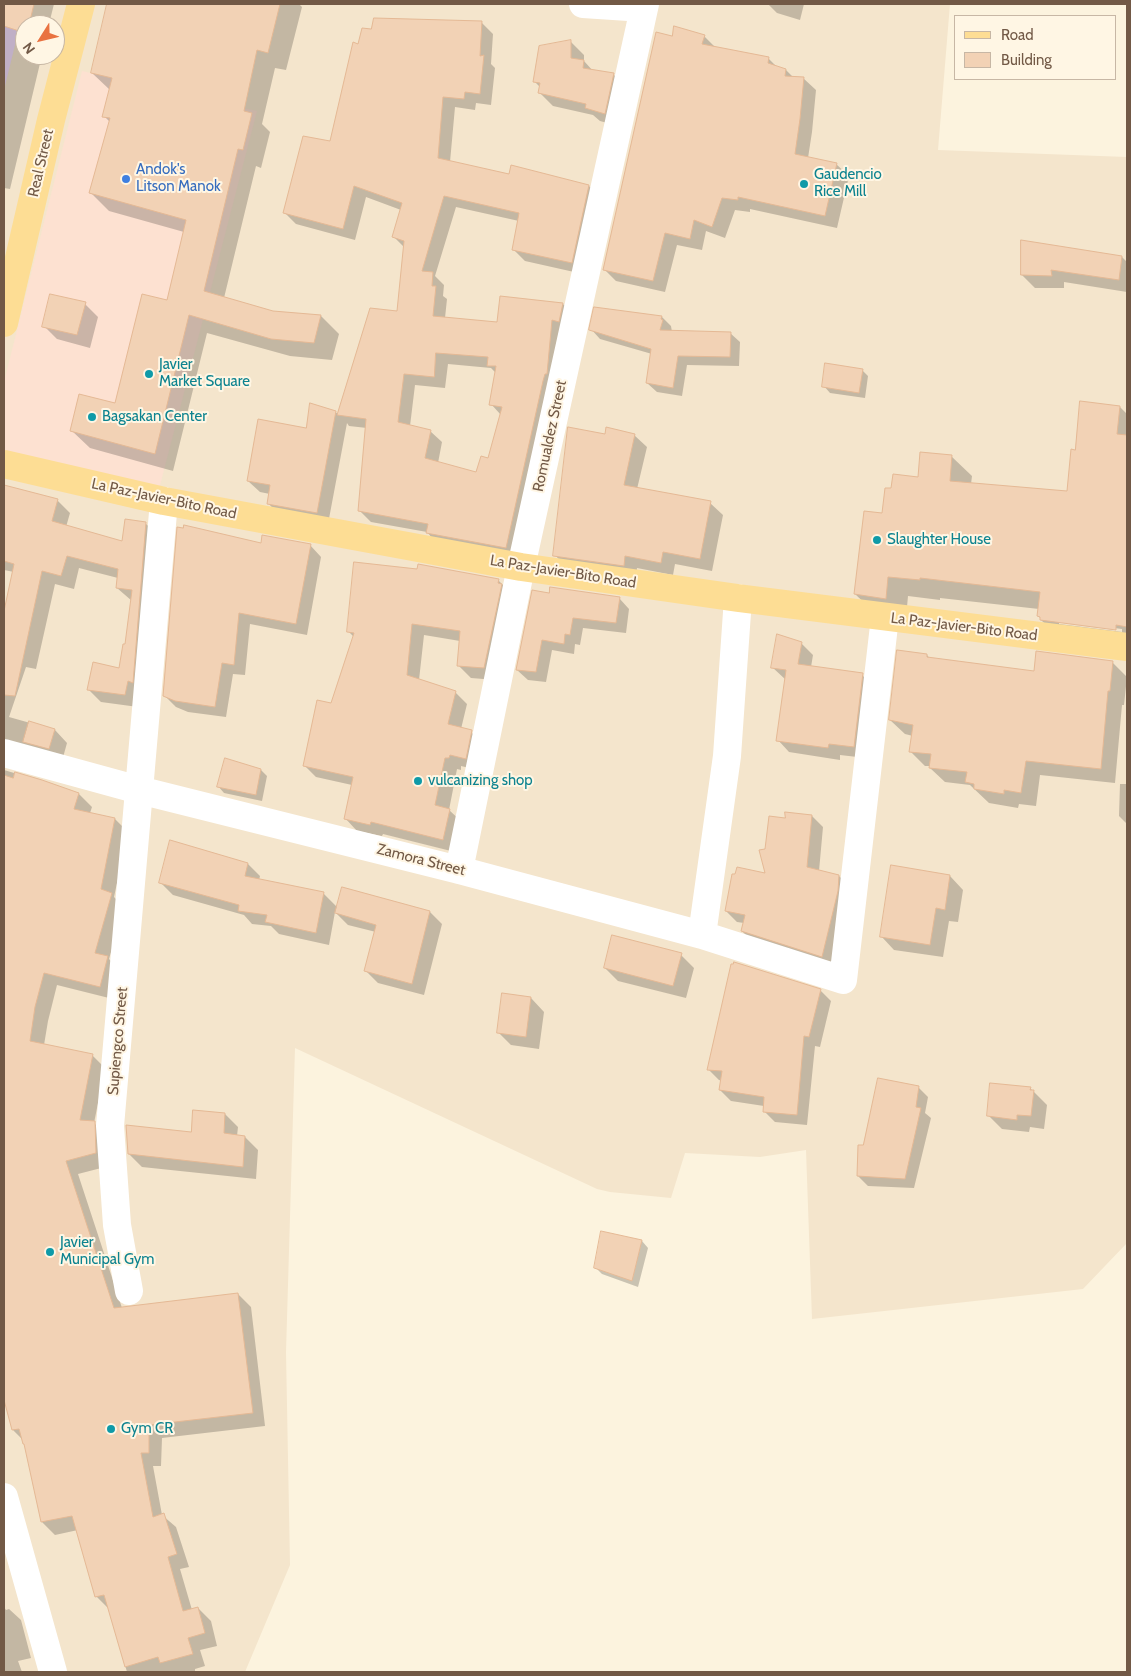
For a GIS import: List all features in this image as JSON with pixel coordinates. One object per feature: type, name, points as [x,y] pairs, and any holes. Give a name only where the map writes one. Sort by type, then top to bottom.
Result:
[{"type":"main road","name":"Real Street","points":[[4,323],[51,120],[81,4]]},
{"type":"main road","name":"La Paz-Javier-Bito Road","points":[[4,464],[164,500],[521,568],[738,598],[1127,647]]},
{"type":"street","points":[[583,4],[645,6]]},
{"type":"street","name":"Romualdez Street","points":[[459,870],[521,568],[645,6]]},
{"type":"street","name":"Supiengco Street","points":[[129,1291],[117,1225],[110,1126],[164,500]]},
{"type":"street","points":[[702,935],[727,756],[738,598]]},
{"type":"street","name":"Zamora Street","points":[[4,753],[139,790],[459,870],[702,935],[843,980],[884,617]]},
{"type":"street","points":[[4,1496],[53,1672]]},
{"type":"shaded area","points":[[4,4],[950,4],[938,150],[1127,157],[1127,1243],[1083,1289],[812,1319],[806,1150],[760,1157],[685,1153],[671,1198],[610,1192],[597,1189],[295,1048],[286,1352],[290,1565],[245,1672],[4,1672]]},
{"type":"shaded area","points":[[4,4],[25,4],[22,15],[15,15],[15,45],[4,90]]},
{"type":"shaded area","name":"Javier Market Square","points":[[82,71],[257,111],[158,493],[4,452],[4,382]]},
{"type":"building","points":[[4,4],[34,4],[31,15],[15,15],[15,30],[4,26]]},
{"type":"building","points":[[107,4],[280,4],[268,53],[257,50],[244,111],[252,113],[243,150],[238,149],[204,291],[273,311],[321,315],[314,343],[271,339],[189,315],[155,454],[70,431],[79,394],[115,403],[142,294],[167,300],[186,220],[89,193],[110,118],[102,117],[112,78],[91,73]]},
{"type":"building","points":[[374,18],[482,21],[480,56],[484,55],[480,94],[465,92],[464,99],[443,97],[438,158],[509,174],[511,165],[589,185],[572,263],[512,250],[519,213],[444,196],[422,271],[433,272],[432,286],[436,286],[433,316],[497,322],[500,296],[563,303],[559,322],[552,320],[547,374],[545,374],[543,381],[506,548],[426,533],[428,524],[358,511],[366,419],[337,415],[370,308],[397,311],[404,241],[392,237],[402,203],[354,186],[343,229],[283,213],[303,136],[330,141],[353,42],[358,44],[362,28],[371,29]],"holes":[[[436,353],[488,357],[487,366],[496,366],[489,405],[502,407],[488,458],[481,456],[476,472],[425,458],[431,430],[398,422],[404,374],[434,377]]]},
{"type":"building","points":[[674,26],[705,35],[702,44],[769,57],[768,63],[786,69],[785,76],[804,77],[795,154],[837,163],[825,216],[738,197],[738,200],[722,198],[712,227],[694,220],[690,239],[665,233],[653,281],[603,270],[656,32],[672,36]]},
{"type":"building","points":[[571,40],[571,58],[584,60],[583,68],[614,73],[605,114],[585,108],[586,104],[538,93],[540,83],[533,82],[539,46]]},
{"type":"building","points":[[1021,240],[1122,256],[1119,280],[1051,270],[1052,276],[1021,275]]},
{"type":"building","points":[[50,294],[86,302],[77,335],[42,327]]},
{"type":"building","points":[[594,307],[662,316],[661,319],[663,320],[660,330],[731,332],[730,357],[678,356],[673,388],[646,383],[651,349],[589,330]]},
{"type":"building","points":[[825,363],[863,369],[859,393],[822,387]]},
{"type":"building","points":[[1080,401],[1120,406],[1117,434],[1127,435],[1127,627],[1116,625],[1116,630],[1040,620],[1040,617],[1037,616],[1040,592],[920,578],[920,580],[888,577],[886,599],[854,594],[864,511],[882,513],[885,488],[891,488],[893,474],[918,477],[920,452],[952,455],[950,481],[1067,491],[1071,449],[1075,450]]},
{"type":"building","points":[[310,403],[336,411],[317,513],[267,504],[270,485],[247,481],[258,419],[306,428]]},
{"type":"building","points":[[568,427],[605,434],[606,427],[635,434],[624,485],[711,501],[700,559],[663,552],[661,563],[625,556],[624,566],[553,556]]},
{"type":"building","points":[[4,485],[58,499],[52,521],[122,541],[125,519],[146,522],[133,683],[128,681],[125,695],[87,690],[93,662],[119,668],[123,644],[125,644],[132,590],[116,588],[118,569],[67,556],[61,576],[42,571],[15,696],[4,695],[4,611],[14,564],[4,561]]},
{"type":"building","points":[[184,525],[261,543],[262,535],[311,544],[296,624],[239,613],[234,665],[222,663],[215,707],[175,701],[163,696],[177,527],[183,528]]},
{"type":"building","points":[[354,562],[417,569],[418,564],[499,579],[498,583],[502,584],[484,668],[457,666],[460,631],[412,624],[407,675],[456,691],[448,724],[472,730],[466,759],[450,755],[449,758],[445,758],[435,805],[450,809],[443,840],[371,822],[370,825],[344,819],[353,777],[303,766],[317,700],[331,703],[354,633],[347,632]]},
{"type":"building","points":[[550,587],[620,597],[616,623],[573,618],[570,635],[565,634],[564,644],[542,640],[536,672],[516,670],[532,590],[549,593]]},
{"type":"building","points":[[777,634],[802,642],[798,664],[863,673],[854,747],[829,744],[828,748],[776,741],[786,670],[771,668]]},
{"type":"building","points":[[897,650],[927,654],[927,657],[1034,671],[1036,651],[1113,661],[1110,691],[1108,691],[1101,769],[1026,761],[1021,793],[1004,790],[1004,794],[974,789],[974,784],[965,782],[967,772],[929,768],[931,754],[909,752],[913,725],[889,720]]},
{"type":"building","points":[[29,721],[55,729],[49,749],[23,742]]},
{"type":"building","points":[[225,758],[261,769],[256,795],[217,787]]},
{"type":"building","points":[[15,772],[79,793],[74,809],[115,818],[101,889],[112,893],[95,953],[108,956],[100,987],[44,973],[35,1007],[30,1041],[93,1054],[80,1120],[95,1121],[96,1153],[66,1161],[114,1308],[238,1293],[253,1413],[149,1425],[149,1453],[141,1453],[153,1517],[164,1513],[177,1554],[168,1557],[183,1611],[198,1607],[205,1633],[188,1638],[193,1654],[160,1663],[158,1657],[125,1667],[104,1595],[95,1597],[72,1516],[41,1522],[24,1444],[19,1429],[12,1430],[4,1400],[4,775],[13,778]]},
{"type":"building","points":[[785,812],[812,815],[807,867],[839,875],[838,891],[822,957],[741,931],[745,915],[725,911],[732,874],[735,874],[737,867],[765,873],[759,850],[765,849],[769,816],[785,818]]},
{"type":"building","points":[[170,840],[248,863],[245,876],[324,892],[316,933],[265,922],[267,915],[238,911],[239,905],[159,883]]},
{"type":"building","points":[[891,865],[950,875],[945,910],[936,908],[930,945],[880,937]]},
{"type":"building","points":[[342,887],[430,911],[412,984],[364,971],[376,925],[335,913]]},
{"type":"building","points":[[612,935],[682,953],[673,986],[604,968]]},
{"type":"building","points":[[734,962],[821,989],[809,1037],[804,1036],[797,1115],[763,1112],[764,1097],[719,1090],[722,1071],[707,1070],[731,964]]},
{"type":"building","points":[[502,993],[531,997],[526,1037],[497,1033]]},
{"type":"building","points":[[878,1078],[919,1086],[916,1107],[921,1108],[905,1179],[857,1176],[858,1145],[863,1145]]},
{"type":"building","points":[[990,1083],[1031,1087],[1030,1090],[1034,1090],[1031,1116],[1017,1115],[1017,1120],[987,1116]]},
{"type":"building","points":[[193,1110],[225,1113],[224,1133],[245,1136],[243,1167],[128,1154],[126,1125],[191,1132]]},
{"type":"building","points":[[601,1231],[642,1240],[632,1281],[594,1268]]},
{"type":"place","name":"Andok's Litson Manok","points":[[126,179]]},
{"type":"place","name":"Gaudencio Rice Mill","points":[[804,184]]},
{"type":"place","name":"Javier Market Square","points":[[149,374]]},
{"type":"place","name":"Bagsakan Center","points":[[92,417]]},
{"type":"place","name":"Slaughter House","points":[[877,540]]},
{"type":"place","name":"vulcanizing shop","points":[[418,781]]},
{"type":"place","name":"Javier Municipal Gym","points":[[50,1252]]},
{"type":"place","name":"Gym CR","points":[[111,1429]]}]
